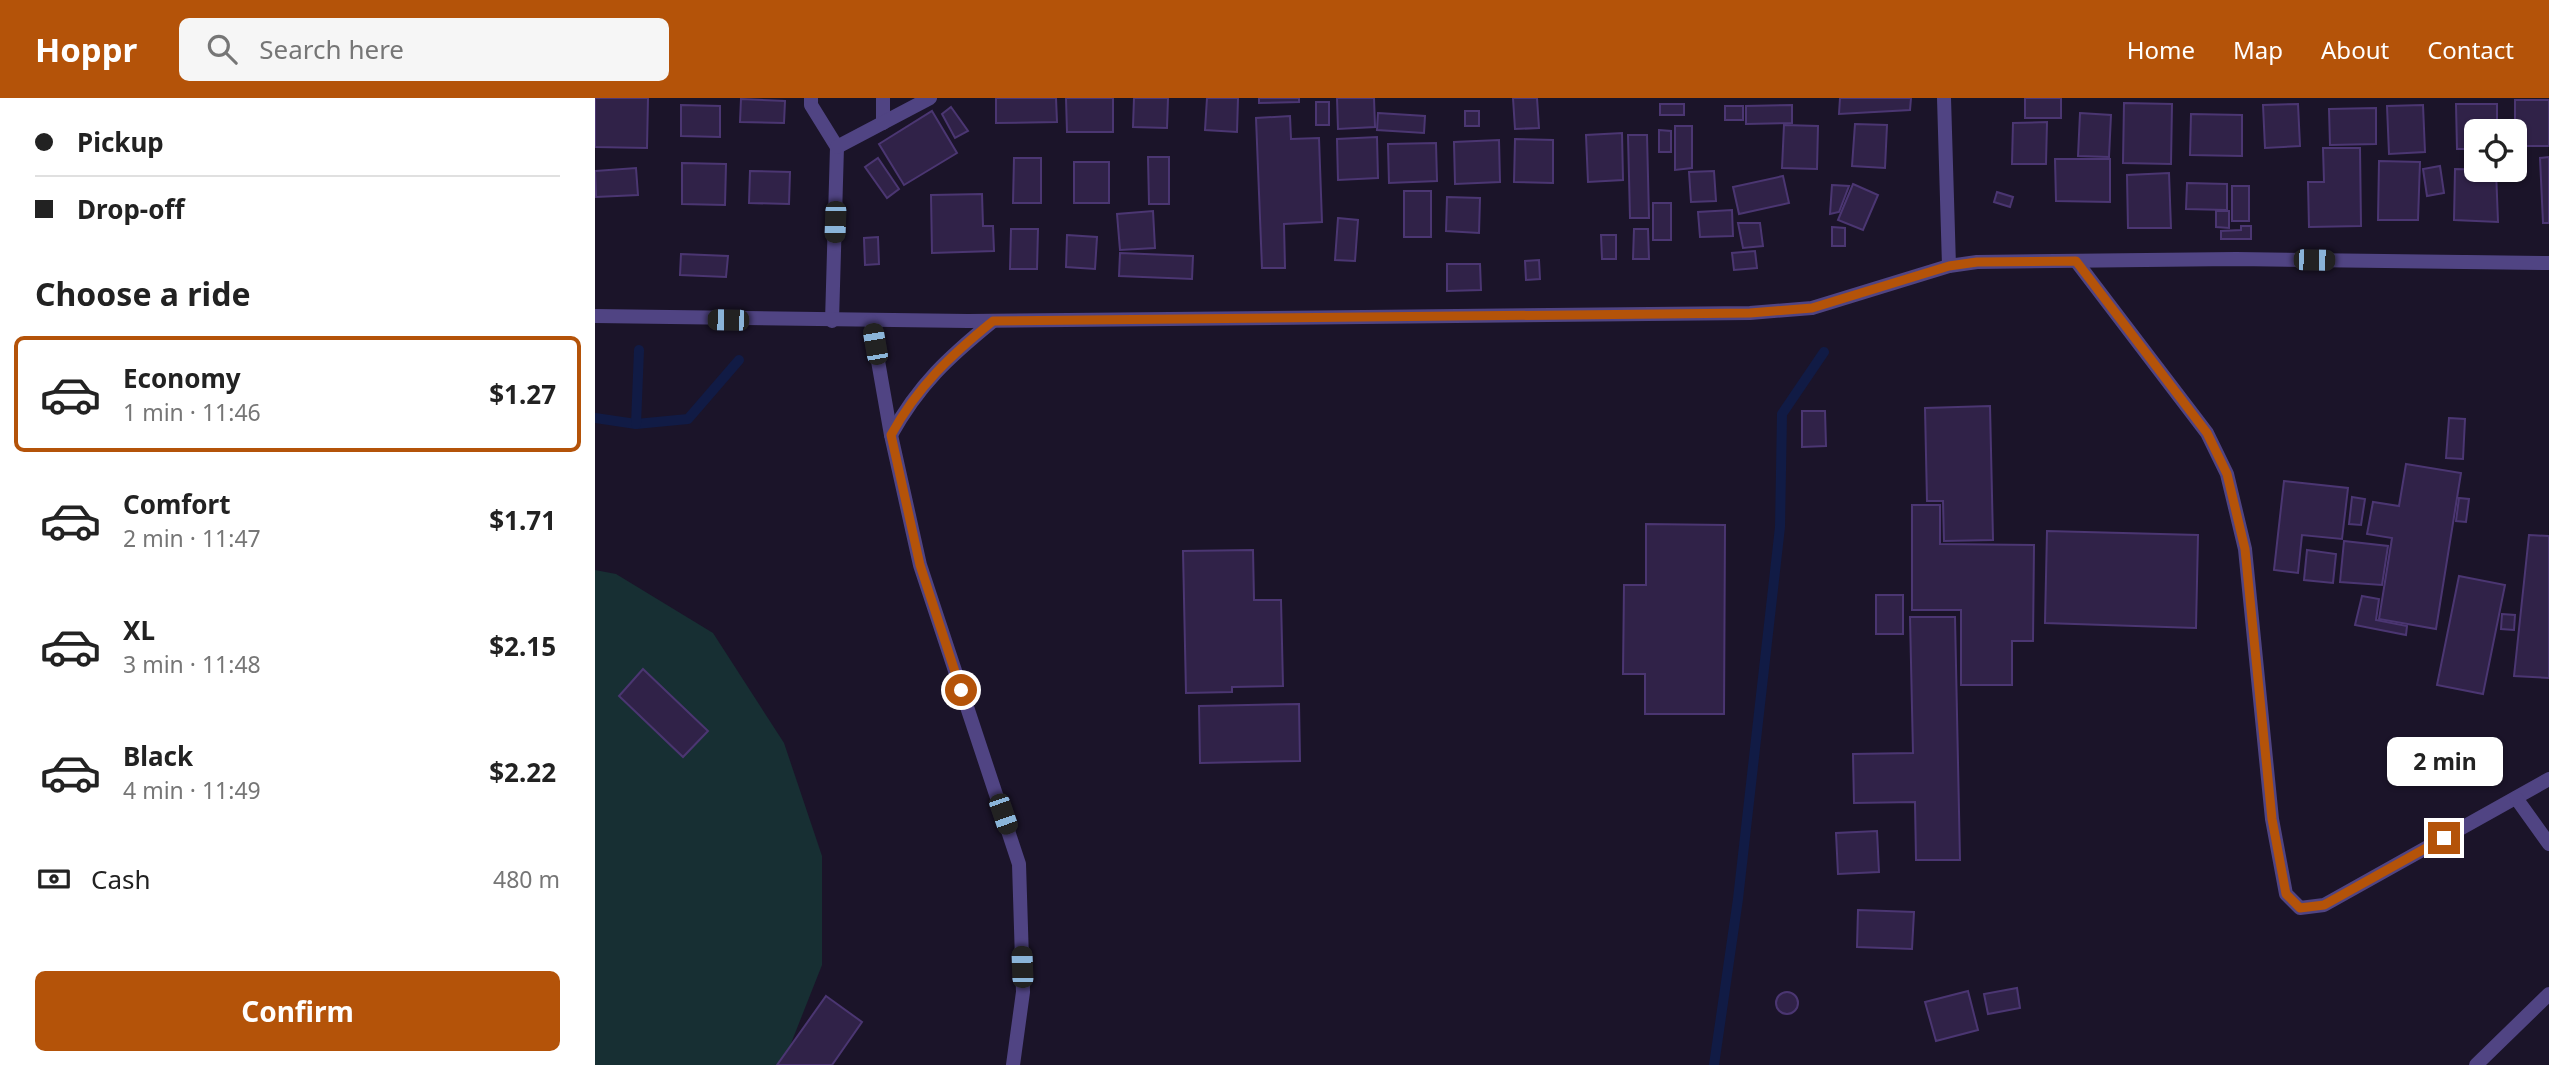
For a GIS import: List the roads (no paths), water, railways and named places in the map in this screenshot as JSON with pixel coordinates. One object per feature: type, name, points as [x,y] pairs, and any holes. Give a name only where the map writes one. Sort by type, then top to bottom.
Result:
[{"type":"street","points":[[811,98],[811,105],[837,147],[832,321]]},
{"type":"street","points":[[883,98],[883,123]]},
{"type":"street","points":[[837,147],[930,98]]},
{"type":"street","points":[[1944,98],[1949,266]]},
{"type":"street","points":[[595,316],[993,321],[1750,313],[1812,308],[1949,266],[1977,262],[2236,258],[2549,263]]},
{"type":"street","points":[[2076,261],[2207,433],[2227,474],[2245,549],[2272,819],[2286,894],[2300,908],[2324,905],[2549,779]]},
{"type":"street","points":[[871,321],[891,435],[920,565],[1019,864],[1023,992],[1013,1065]]},
{"type":"street","points":[[891,435],[910,400],[927,380],[993,321]]},
{"type":"street","points":[[2516,798],[2549,844]]},
{"type":"street","points":[[2476,1065],[2549,995]]},
{"type":"waterway","points":[[636,424],[639,350]]},
{"type":"waterway","points":[[1714,1065],[1738,899],[1780,527],[1782,414],[1824,352]]},
{"type":"waterway","points":[[595,418],[636,424],[688,419],[739,360]]}]
